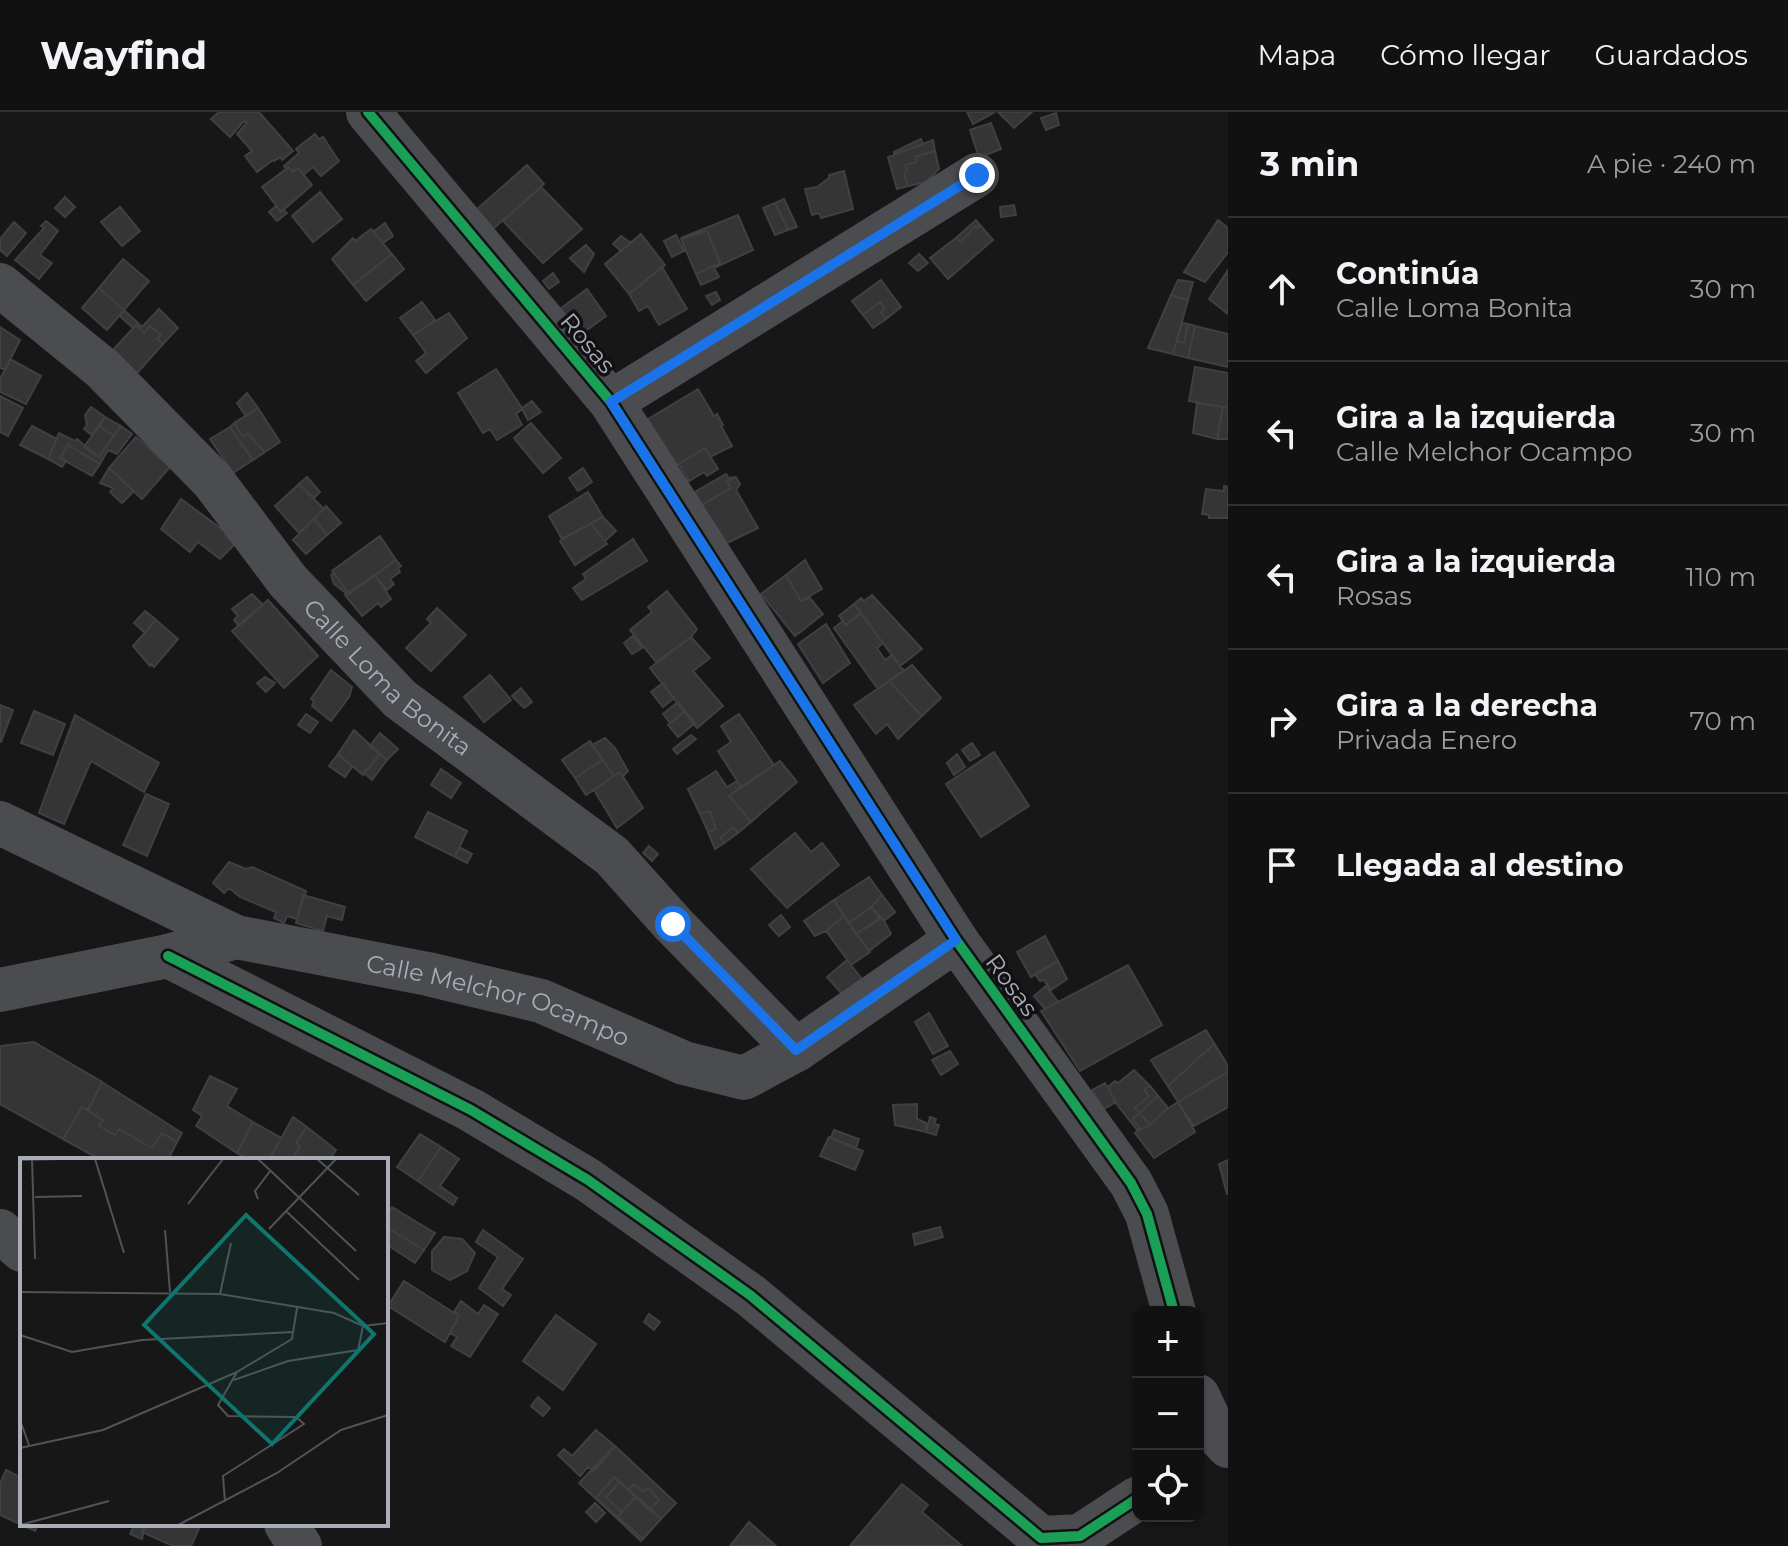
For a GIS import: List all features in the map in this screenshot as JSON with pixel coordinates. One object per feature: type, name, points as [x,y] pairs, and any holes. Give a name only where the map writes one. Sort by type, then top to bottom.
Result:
[{"type":"street","name":"Rosas","points":[[368,112],[611,402],[956,940],[1131,1183],[1147,1214],[1172,1306]]},
{"type":"street","points":[[611,402],[977,175]]},
{"type":"street","name":"Calle Loma Bonita","points":[[0,285],[103,369],[213,481],[288,581],[400,699],[612,856],[673,924],[796,1050]]},
{"type":"street","points":[[0,823],[236,937]]},
{"type":"street","name":"Calle Melchor Ocampo","points":[[0,990],[168,956],[236,937],[428,974],[541,1001],[684,1063],[744,1078],[796,1050],[956,940]]},
{"type":"street","points":[[168,956],[471,1110],[588,1180],[750,1295],[1041,1538],[1080,1536],[1132,1502]]},
{"type":"street","points":[[0,1231],[20,1248]]},
{"type":"street","points":[[287,1526],[300,1546]]},
{"type":"building","points":[[219,112],[259,112],[293,151],[257,172],[245,156],[252,151],[237,134],[247,123],[244,121],[230,137],[211,119]]},
{"type":"building","points":[[967,112],[995,112],[973,124]]},
{"type":"building","points":[[998,112],[1032,112],[1014,128]]},
{"type":"building","points":[[1056,113],[1059,125],[1046,130],[1041,118]]},
{"type":"building","points":[[991,123],[1001,149],[979,158],[970,130]]},
{"type":"building","points":[[315,134],[319,139],[323,137],[339,161],[321,176],[313,167],[303,175],[298,168],[293,172],[289,167],[287,169],[284,166],[299,153],[296,149]]},
{"type":"building","points":[[921,139],[923,145],[894,154],[894,152]]},
{"type":"building","points":[[933,140],[935,151],[915,157],[917,162],[905,165],[908,186],[897,189],[888,157]]},
{"type":"building","points":[[935,151],[939,169],[926,182],[908,186],[905,165],[917,162],[915,157]]},
{"type":"building","points":[[527,165],[544,184],[493,229],[477,209]]},
{"type":"building","points":[[289,167],[293,172],[298,168],[312,185],[281,212],[262,187]]},
{"type":"building","points":[[844,171],[853,209],[821,218],[819,213],[812,215],[805,189],[817,187],[829,175]]},
{"type":"building","points":[[541,187],[582,229],[543,263],[503,221]]},
{"type":"building","points":[[320,192],[342,219],[313,242],[292,216]]},
{"type":"building","points":[[65,197],[75,207],[65,217],[55,208]]},
{"type":"building","points":[[784,199],[797,227],[788,230],[775,203]]},
{"type":"building","points":[[775,203],[788,230],[775,235],[763,208]]},
{"type":"building","points":[[1014,205],[1016,215],[1001,217],[1000,207]]},
{"type":"building","points":[[276,206],[287,213],[277,221],[269,212]]},
{"type":"building","points":[[120,207],[140,231],[122,246],[101,222]]},
{"type":"building","points":[[738,215],[753,250],[714,268],[719,277],[701,285],[696,274],[720,263],[707,231],[681,238]]},
{"type":"building","points":[[976,220],[980,225],[977,228],[975,226],[961,242],[956,238]]},
{"type":"building","points":[[1218,220],[1228,228],[1228,252],[1205,282],[1184,272]]},
{"type":"building","points":[[46,221],[58,231],[40,255],[52,263],[39,279],[15,260],[44,228],[41,226]]},
{"type":"building","points":[[14,222],[26,233],[7,256],[0,250],[0,239]]},
{"type":"building","points":[[385,223],[393,236],[383,243],[373,232]]},
{"type":"building","points":[[980,225],[993,240],[948,279],[930,258],[956,238],[961,242],[975,226]]},
{"type":"building","points":[[371,229],[392,254],[353,285],[332,259],[353,238],[355,241]]},
{"type":"building","points":[[707,231],[720,263],[696,274],[681,239]]},
{"type":"building","points":[[641,234],[665,265],[629,294],[605,264]]},
{"type":"building","points":[[676,235],[684,251],[672,257],[664,241]]},
{"type":"building","points":[[621,236],[631,243],[621,251],[613,244]]},
{"type":"building","points":[[586,245],[594,254],[584,272],[570,258]]},
{"type":"building","points":[[392,254],[404,269],[366,301],[353,285]]},
{"type":"building","points":[[919,254],[928,263],[918,271],[909,263]]},
{"type":"building","points":[[123,259],[149,281],[124,310],[99,288]]},
{"type":"building","points":[[662,267],[687,309],[659,325],[648,306],[639,311],[629,294]]},
{"type":"building","points":[[1228,270],[1228,314],[1209,299]]},
{"type":"building","points":[[553,273],[559,282],[549,289],[543,281]]},
{"type":"building","points":[[881,280],[901,307],[886,319],[881,312],[885,308],[880,302],[863,315],[852,301]]},
{"type":"building","points":[[1178,280],[1193,282],[1188,300],[1171,295]]},
{"type":"building","points":[[99,288],[124,310],[107,330],[82,308]]},
{"type":"building","points":[[587,289],[606,316],[580,335],[560,309]]},
{"type":"building","points":[[716,292],[720,300],[712,305],[706,296]]},
{"type":"building","points":[[1171,295],[1188,300],[1173,354],[1148,348]]},
{"type":"building","points":[[422,302],[435,320],[413,335],[400,318]]},
{"type":"building","points":[[880,302],[885,308],[881,312],[886,319],[873,328],[863,315]]},
{"type":"building","points":[[159,309],[178,328],[163,344],[157,339],[161,335],[150,326],[144,333],[136,325],[138,323],[142,327]]},
{"type":"building","points":[[124,310],[138,323],[133,328],[120,316]]},
{"type":"building","points":[[449,313],[467,338],[426,373],[416,361],[426,353],[413,335]]},
{"type":"building","points":[[1182,323],[1188,324],[1184,343],[1177,341]]},
{"type":"building","points":[[1188,324],[1195,326],[1188,358],[1173,354],[1177,341],[1184,343]]},
{"type":"building","points":[[136,325],[144,333],[150,326],[161,335],[157,339],[163,344],[137,373],[113,350]]},
{"type":"building","points":[[1195,326],[1228,334],[1228,367],[1188,358]]},
{"type":"building","points":[[0,327],[20,340],[5,370],[0,368]]},
{"type":"building","points":[[10,359],[41,376],[26,404],[0,392],[0,379]]},
{"type":"building","points":[[1195,367],[1228,373],[1228,408],[1189,401]]},
{"type":"building","points":[[496,369],[522,408],[532,401],[541,412],[528,420],[522,409],[516,414],[522,425],[497,440],[490,429],[483,433],[458,393]]},
{"type":"building","points":[[698,389],[714,416],[717,414],[732,446],[710,457],[705,448],[677,465],[648,419]]},
{"type":"building","points":[[247,393],[258,408],[246,416],[237,403]]},
{"type":"building","points":[[0,396],[23,408],[8,436],[0,432]]},
{"type":"building","points":[[1197,403],[1223,407],[1217,439],[1193,433]]},
{"type":"building","points":[[91,407],[105,417],[92,435],[84,429],[87,425],[85,415]]},
{"type":"building","points":[[1223,407],[1228,408],[1228,439],[1217,439]]},
{"type":"building","points":[[258,408],[280,442],[265,452],[248,434],[243,437],[234,423]]},
{"type":"building","points":[[105,417],[121,426],[114,436],[99,426]]},
{"type":"building","points":[[234,423],[243,437],[248,434],[265,452],[253,460],[230,427]]},
{"type":"building","points":[[531,423],[561,458],[543,473],[514,438]]},
{"type":"building","points":[[32,426],[57,439],[48,459],[20,445]]},
{"type":"building","points":[[99,426],[114,436],[99,457],[84,447]]},
{"type":"building","points":[[121,426],[132,434],[117,454],[108,450],[100,464],[68,445],[60,458],[66,461],[62,467],[48,459],[59,433],[75,441],[77,439],[99,457]]},
{"type":"building","points":[[230,427],[253,460],[233,473],[210,439]]},
{"type":"building","points":[[136,437],[170,467],[142,499],[109,468]]},
{"type":"building","points":[[68,445],[100,464],[92,476],[60,458]]},
{"type":"building","points":[[705,448],[718,469],[707,476],[704,472],[689,481],[679,464]]},
{"type":"building","points":[[109,468],[134,491],[122,503],[110,492],[113,488],[100,483]]},
{"type":"building","points":[[583,468],[592,482],[578,491],[569,478]]},
{"type":"building","points":[[726,474],[729,478],[736,477],[727,482],[731,488],[702,505],[695,492]]},
{"type":"building","points":[[307,477],[320,492],[314,498],[299,484]]},
{"type":"building","points":[[736,477],[740,484],[736,490],[758,528],[723,545],[702,505],[731,488],[727,482]]},
{"type":"building","points":[[299,484],[324,509],[299,533],[275,506]]},
{"type":"building","points":[[1224,486],[1228,487],[1228,518],[1209,518],[1209,515],[1202,514],[1206,489],[1224,491]]},
{"type":"building","points":[[588,492],[603,517],[562,539],[549,516]]},
{"type":"building","points":[[181,499],[227,533],[225,536],[235,544],[220,559],[198,542],[190,552],[161,529]]},
{"type":"building","points":[[326,506],[341,523],[327,535],[314,519]]},
{"type":"building","points":[[603,517],[616,531],[605,541],[591,523]]},
{"type":"building","points":[[314,519],[327,535],[306,554],[293,540]]},
{"type":"building","points":[[591,523],[607,544],[575,565],[560,541]]},
{"type":"building","points":[[380,536],[396,560],[349,594],[332,571]]},
{"type":"building","points":[[633,539],[647,561],[582,600],[573,588],[586,579],[583,574]]},
{"type":"building","points":[[396,560],[401,566],[398,568],[400,572],[390,579],[394,584],[387,590],[375,575]]},
{"type":"building","points":[[805,560],[822,589],[801,601],[786,575]]},
{"type":"building","points":[[334,573],[347,594],[334,584],[331,575]]},
{"type":"building","points":[[375,575],[391,599],[381,607],[378,603],[362,616],[345,595]]},
{"type":"building","points":[[786,575],[801,601],[810,598],[823,614],[795,636],[761,594]]},
{"type":"building","points":[[667,591],[697,629],[691,637],[656,662],[630,630],[652,612],[648,607]]},
{"type":"building","points":[[252,594],[263,605],[239,626],[234,620],[238,616],[232,609]]},
{"type":"building","points":[[872,595],[922,649],[900,666],[854,604]]},
{"type":"building","points":[[268,600],[318,656],[284,688],[232,631]]},
{"type":"building","points":[[854,604],[861,613],[846,625],[839,616]]},
{"type":"building","points":[[437,608],[466,635],[431,671],[406,648],[431,623],[427,619]]},
{"type":"building","points":[[145,611],[156,620],[145,633],[134,623]]},
{"type":"building","points":[[861,613],[883,643],[877,648],[885,660],[892,655],[904,671],[878,689],[834,628],[843,621],[846,625]]},
{"type":"building","points":[[156,620],[178,639],[154,667],[133,646]]},
{"type":"building","points":[[826,624],[850,663],[823,683],[798,644]]},
{"type":"building","points":[[633,636],[642,648],[632,654],[624,643]]},
{"type":"building","points":[[691,637],[710,658],[693,671],[723,706],[697,728],[650,668]]},
{"type":"building","points":[[912,665],[941,698],[922,716],[889,681]]},
{"type":"building","points":[[331,670],[352,687],[349,697],[331,721],[312,706],[314,701],[311,699]]},
{"type":"building","points":[[490,675],[511,700],[484,722],[464,697]]},
{"type":"building","points":[[265,677],[275,683],[266,692],[257,683]]},
{"type":"building","points":[[889,681],[922,716],[898,739],[887,724],[876,734],[854,705]]},
{"type":"building","points":[[663,683],[674,698],[663,707],[651,692]]},
{"type":"building","points":[[521,688],[532,702],[524,708],[512,696]]},
{"type":"building","points":[[678,702],[685,711],[670,723],[663,714]]},
{"type":"building","points":[[0,705],[13,710],[1,742],[0,742]]},
{"type":"building","points":[[34,711],[65,724],[53,755],[21,743]]},
{"type":"building","points":[[685,711],[695,723],[678,737],[668,725]]},
{"type":"building","points":[[306,714],[318,722],[310,733],[298,725]]},
{"type":"building","points":[[739,714],[774,765],[741,787],[718,751],[731,742],[721,726]]},
{"type":"building","points":[[75,715],[159,763],[144,792],[91,761],[64,824],[39,813]]},
{"type":"building","points":[[354,730],[380,754],[363,775],[338,754]]},
{"type":"building","points":[[380,733],[398,749],[387,760],[370,746]]},
{"type":"building","points":[[691,735],[696,739],[677,754],[673,749]]},
{"type":"building","points":[[605,738],[615,748],[628,771],[623,776],[620,772],[614,776],[592,745]]},
{"type":"building","points":[[590,741],[603,760],[575,778],[562,760]]},
{"type":"building","points":[[972,743],[980,755],[970,761],[962,750]]},
{"type":"building","points":[[994,752],[1029,806],[981,837],[946,784]]},
{"type":"building","points":[[338,754],[352,767],[345,777],[329,766]]},
{"type":"building","points":[[380,754],[387,760],[372,780],[364,773]]},
{"type":"building","points":[[957,754],[965,767],[954,775],[947,763]]},
{"type":"building","points":[[603,760],[614,776],[586,795],[575,778]]},
{"type":"building","points":[[780,761],[797,782],[751,822],[729,796]]},
{"type":"building","points":[[441,769],[461,783],[451,798],[431,785]]},
{"type":"building","points":[[716,771],[727,787],[737,781],[741,787],[729,796],[751,822],[738,833],[733,827],[720,838],[724,843],[715,849],[708,832],[716,829],[710,811],[700,814],[688,789]]},
{"type":"building","points":[[620,772],[643,808],[617,828],[594,790]]},
{"type":"building","points":[[146,794],[169,804],[147,856],[123,845]]},
{"type":"building","points":[[710,811],[716,829],[708,832],[700,814]]},
{"type":"building","points":[[428,812],[467,831],[455,857],[415,837]]},
{"type":"building","points":[[733,827],[738,833],[724,843],[720,838]]},
{"type":"building","points":[[795,833],[811,852],[822,843],[839,865],[787,908],[751,869]]},
{"type":"building","points":[[649,846],[658,854],[652,861],[643,853]]},
{"type":"building","points":[[459,847],[472,854],[467,863],[455,857]]},
{"type":"building","points":[[229,862],[246,869],[252,867],[306,891],[297,919],[287,916],[284,923],[274,918],[276,912],[240,897],[229,888],[224,893],[213,883]]},
{"type":"building","points":[[869,877],[882,895],[849,923],[834,900]]},
{"type":"building","points":[[303,895],[345,907],[342,920],[327,916],[323,931],[296,923]]},
{"type":"building","points":[[882,895],[895,912],[884,921],[871,907]]},
{"type":"building","points":[[834,900],[844,916],[815,936],[804,921]]},
{"type":"building","points":[[871,907],[880,919],[856,934],[849,923]]},
{"type":"building","points":[[781,915],[790,927],[779,936],[769,925]]},
{"type":"building","points":[[844,916],[870,952],[851,965],[826,931]]},
{"type":"building","points":[[882,917],[891,934],[869,951],[856,934]]},
{"type":"building","points":[[1045,936],[1058,961],[1031,977],[1017,952]]},
{"type":"building","points":[[847,960],[862,979],[842,994],[827,977]]},
{"type":"building","points":[[1058,961],[1067,979],[1051,990],[1035,974]]},
{"type":"building","points":[[1128,965],[1162,1025],[1080,1071],[1041,1011]]},
{"type":"building","points":[[1046,986],[1058,1002],[1045,1009],[1034,996]]},
{"type":"building","points":[[929,1013],[948,1046],[933,1054],[915,1022]]},
{"type":"building","points":[[1206,1030],[1228,1066],[1228,1072],[1178,1102],[1151,1060]]},
{"type":"building","points":[[34,1042],[102,1082],[88,1110],[82,1107],[63,1139],[0,1104],[0,1046]]},
{"type":"building","points":[[1214,1044],[1228,1066],[1228,1072],[1178,1102],[1168,1086]]},
{"type":"building","points":[[950,1051],[958,1064],[941,1075],[932,1060]]},
{"type":"building","points":[[1134,1070],[1150,1086],[1144,1090],[1149,1096],[1135,1108],[1150,1125],[1138,1131],[1115,1102],[1108,1087]]},
{"type":"building","points":[[1228,1072],[1228,1107],[1194,1126],[1178,1102]]},
{"type":"building","points":[[1228,1072],[1228,1107],[1194,1126],[1178,1102]]},
{"type":"building","points":[[210,1076],[237,1089],[227,1106],[253,1122],[237,1153],[196,1126],[202,1116],[193,1110]]},
{"type":"building","points":[[102,1082],[182,1133],[177,1142],[162,1133],[152,1148],[119,1129],[115,1135],[99,1126],[103,1120],[88,1110]]},
{"type":"building","points":[[1105,1083],[1116,1102],[1104,1109],[1092,1090]]},
{"type":"building","points":[[1150,1086],[1168,1108],[1150,1125],[1135,1108],[1149,1096],[1144,1090]]},
{"type":"building","points":[[1158,1096],[1168,1108],[1163,1112],[1178,1102],[1195,1132],[1154,1158],[1135,1133],[1140,1128],[1133,1119]]},
{"type":"building","points":[[917,1104],[917,1119],[926,1123],[926,1132],[895,1125],[893,1105]]},
{"type":"building","points":[[82,1107],[103,1120],[99,1126],[115,1135],[119,1129],[152,1148],[162,1133],[177,1142],[169,1158],[97,1158],[63,1139]]},
{"type":"building","points":[[293,1117],[307,1127],[296,1143],[300,1146],[293,1158],[270,1158]]},
{"type":"building","points":[[930,1117],[936,1119],[934,1124],[939,1125],[936,1135],[926,1132]]},
{"type":"building","points":[[253,1122],[281,1138],[270,1158],[245,1158],[237,1153]]},
{"type":"building","points":[[307,1127],[336,1150],[331,1158],[293,1158],[300,1146],[296,1143]]},
{"type":"building","points":[[834,1130],[859,1139],[856,1148],[831,1138]]},
{"type":"building","points":[[420,1134],[441,1147],[418,1181],[397,1167]]},
{"type":"building","points":[[829,1137],[863,1151],[855,1170],[820,1156]]},
{"type":"building","points":[[441,1147],[459,1159],[440,1186],[457,1198],[453,1205],[418,1181]]},
{"type":"building","points":[[1228,1160],[1228,1194],[1227,1194],[1219,1164]]},
{"type":"building","points":[[392,1207],[435,1233],[424,1250],[388,1228],[388,1213]]},
{"type":"building","points":[[940,1227],[943,1237],[915,1245],[913,1234]]},
{"type":"building","points":[[388,1228],[424,1250],[415,1263],[388,1245]]},
{"type":"building","points":[[483,1230],[523,1259],[502,1289],[511,1295],[503,1306],[479,1288],[498,1257],[476,1242]]},
{"type":"building","points":[[444,1237],[462,1239],[475,1253],[467,1271],[450,1280],[432,1270],[432,1251]]},
{"type":"building","points":[[404,1281],[459,1316],[445,1342],[388,1306]]},
{"type":"building","points":[[461,1301],[478,1314],[484,1305],[498,1314],[470,1357],[451,1346],[457,1337],[450,1333],[459,1316],[454,1312]]},
{"type":"building","points":[[649,1314],[660,1322],[654,1330],[644,1322]]},
{"type":"building","points":[[556,1315],[596,1344],[563,1390],[523,1361]]},
{"type":"building","points":[[538,1397],[550,1408],[543,1416],[531,1406]]},
{"type":"building","points":[[596,1430],[615,1446],[593,1472],[588,1467],[580,1476],[558,1455],[564,1449],[572,1456]]},
{"type":"building","points":[[615,1446],[676,1503],[661,1519],[650,1510],[659,1500],[648,1488],[643,1492],[634,1484],[628,1490],[614,1477],[596,1498],[643,1539],[641,1541],[579,1483]]},
{"type":"building","points":[[6,1470],[20,1477],[20,1524],[0,1515],[0,1484]]},
{"type":"building","points":[[614,1477],[620,1482],[606,1497],[622,1512],[618,1517],[596,1498]]},
{"type":"building","points":[[620,1482],[636,1496],[622,1512],[606,1497]]},
{"type":"building","points":[[634,1484],[643,1492],[648,1488],[659,1500],[650,1510],[628,1490]]},
{"type":"building","points":[[902,1484],[928,1505],[922,1512],[962,1546],[850,1546]]},
{"type":"building","points":[[636,1496],[661,1519],[643,1539],[618,1517]]},
{"type":"building","points":[[595,1503],[605,1513],[596,1522],[586,1512]]},
{"type":"building","points":[[749,1522],[776,1546],[730,1546]]},
{"type":"building","points":[[749,1522],[776,1546],[730,1546]]},
{"type":"building","points":[[134,1526],[145,1526],[142,1539],[130,1534]]},
{"type":"building","points":[[144,1526],[200,1526],[191,1546],[173,1546],[142,1532]]},
{"type":"cycle path","points":[[368,112],[611,402],[956,940],[1131,1183],[1147,1214],[1172,1306]]},
{"type":"cycle path","points":[[168,956],[471,1110],[588,1180],[750,1295],[1041,1538],[1080,1536],[1132,1502]]},
{"type":"route","points":[[673,924],[796,1050],[956,940],[611,402],[977,175]]}]
